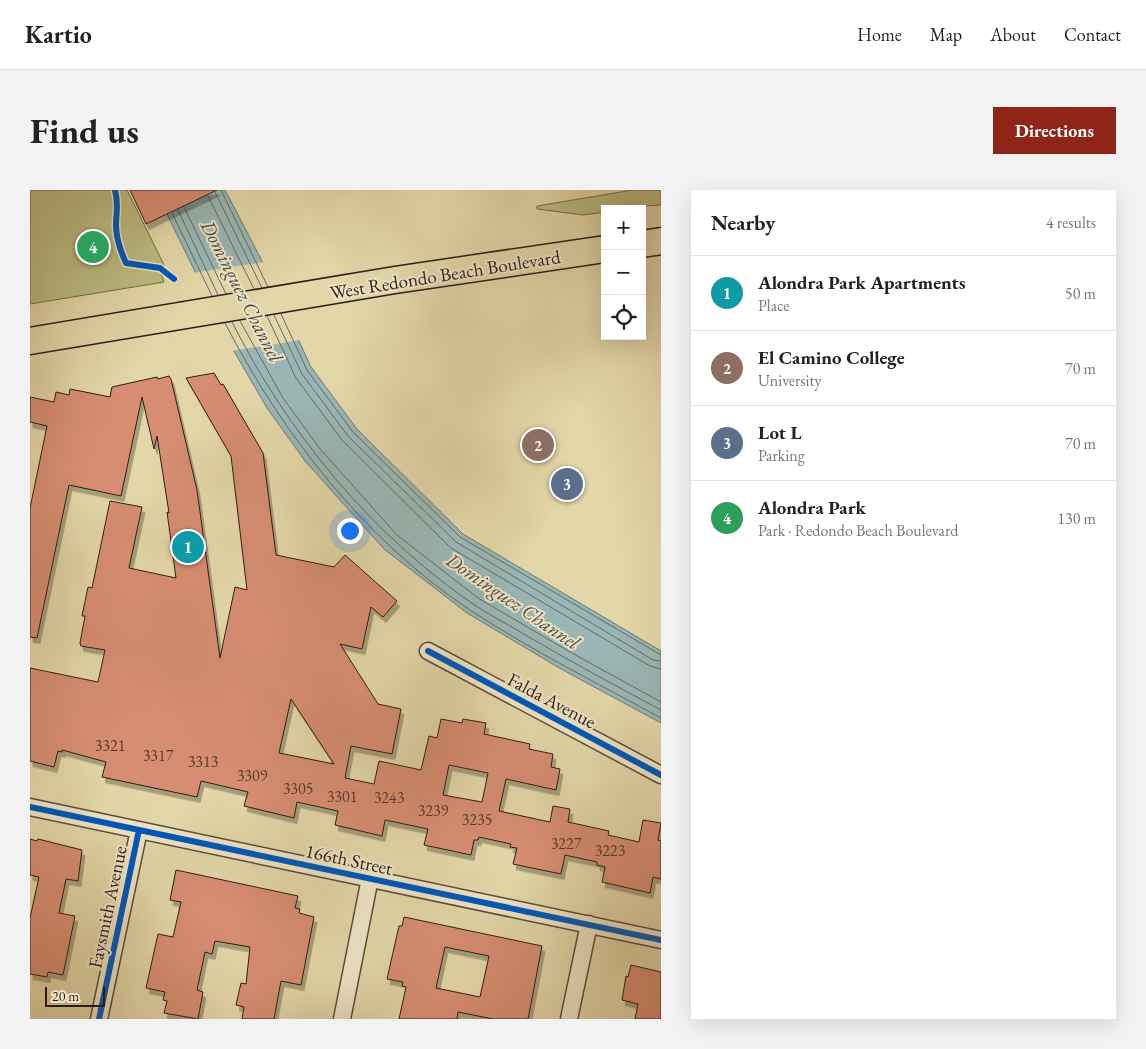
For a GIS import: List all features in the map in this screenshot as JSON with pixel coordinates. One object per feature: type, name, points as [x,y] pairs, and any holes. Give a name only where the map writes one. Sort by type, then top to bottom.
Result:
[{"type":"main road","points":[[646,243],[661,241]]},
{"type":"main road","name":"West Redondo Beach Boulevard","points":[[30,341],[601,250]]},
{"type":"street","name":"Falda Avenue","points":[[428,650],[661,775]]},
{"type":"street","name":"166th Street","points":[[30,808],[661,940]]},
{"type":"street","name":"Faysmith Avenue","points":[[99,1019],[139,830]]},
{"type":"street","points":[[342,1019],[370,878]]},
{"type":"street","points":[[570,1019],[589,924]]},
{"type":"shaded area","points":[[30,190],[127,190],[164,265],[160,271],[164,282],[30,304]]},
{"type":"shaded area","points":[[633,190],[661,190],[661,205],[601,205],[601,213],[583,215],[537,209],[537,206]]},
{"type":"water","name":"Dominguez Channel","points":[[155,190],[225,190],[261,259],[311,367],[357,429],[463,534],[661,651],[661,723],[561,669],[467,613],[384,549],[305,461],[267,408],[235,353]]},
{"type":"pier","points":[[265,262],[301,340],[231,351],[192,273]]},
{"type":"building","points":[[130,190],[217,190],[146,224]]},
{"type":"building","points":[[214,373],[221,385],[223,384],[263,453],[276,555],[334,567],[345,555],[397,601],[383,617],[371,607],[362,649],[340,644],[378,704],[401,709],[392,754],[351,746],[345,778],[374,784],[379,761],[421,770],[429,736],[437,738],[441,719],[462,723],[463,719],[486,723],[484,734],[530,744],[529,749],[553,754],[551,767],[560,769],[556,790],[506,779],[499,811],[550,822],[553,806],[570,809],[568,822],[609,831],[608,835],[639,842],[643,820],[661,823],[658,840],[661,841],[661,879],[653,877],[650,893],[602,882],[605,867],[597,865],[597,862],[565,855],[561,874],[513,864],[517,848],[510,847],[511,844],[479,837],[478,840],[474,840],[471,855],[424,845],[428,829],[385,820],[382,836],[335,825],[338,811],[297,802],[294,818],[244,806],[248,792],[201,781],[197,797],[102,777],[106,762],[62,750],[62,752],[58,751],[54,767],[30,761],[30,668],[98,682],[105,650],[81,646],[80,643],[85,616],[82,616],[88,587],[92,588],[110,501],[142,507],[129,568],[176,578],[167,512],[169,513],[157,436],[154,449],[142,397],[121,496],[69,485],[37,638],[30,637],[30,508],[47,426],[30,422],[30,397],[54,402],[56,392],[69,395],[70,389],[110,397],[112,387],[169,376],[197,490],[220,658],[235,587],[247,590],[231,456],[186,378]],"holes":[[[291,699],[334,764],[279,753]],[[449,765],[488,773],[482,802],[443,795]]]},
{"type":"building","points":[[30,839],[37,841],[38,839],[82,850],[78,881],[66,879],[59,913],[75,916],[63,975],[48,972],[47,977],[30,974],[30,918],[39,877],[30,875]]},
{"type":"building","points":[[176,870],[298,896],[295,908],[300,909],[299,913],[314,917],[301,985],[281,981],[274,1019],[242,1019],[244,1007],[236,1005],[241,983],[246,984],[250,947],[215,941],[212,954],[205,952],[197,990],[203,992],[198,1019],[164,1013],[167,1001],[163,1000],[165,992],[146,988],[158,934],[173,937],[181,902],[170,900]]},
{"type":"building","points":[[404,917],[542,946],[528,1019],[493,1019],[458,1012],[457,1019],[399,1019],[406,987],[402,986],[403,982],[387,979],[399,926],[402,926]],"holes":[[[445,947],[489,956],[480,997],[436,988]]]},
{"type":"building","points":[[631,965],[661,972],[661,1019],[635,1019],[638,1004],[622,1000],[626,976],[628,977]]},
{"type":"cycle path","points":[[115,190],[117,235],[126,263],[160,268],[174,279]]},
{"type":"cycle path","points":[[428,651],[661,775]]},
{"type":"cycle path","points":[[30,807],[661,940]]},
{"type":"cycle path","points":[[99,1019],[139,830]]},
{"type":"place","name":"Alondra Park","points":[[93,247]]},
{"type":"place","name":"El Camino College","points":[[538,445]]},
{"type":"place","name":"Lot L","points":[[567,484]]},
{"type":"place","name":"Alondra Park Apartments","points":[[188,547]]}]
